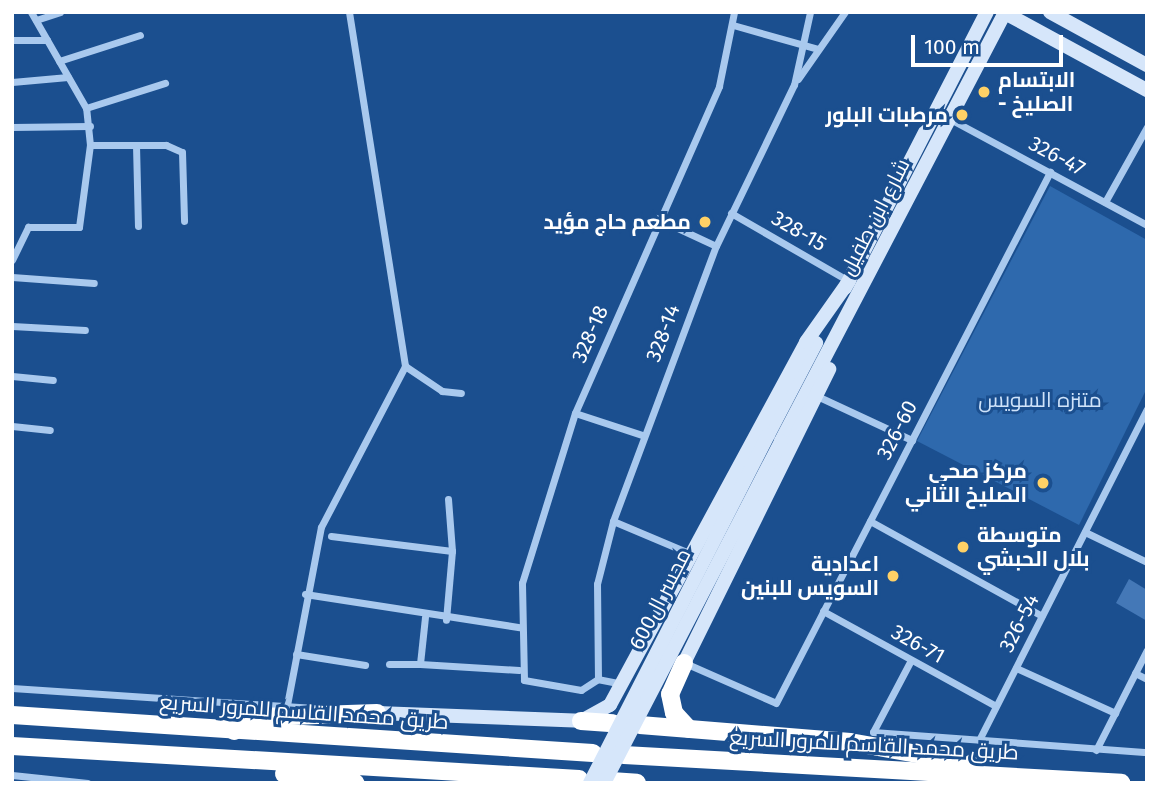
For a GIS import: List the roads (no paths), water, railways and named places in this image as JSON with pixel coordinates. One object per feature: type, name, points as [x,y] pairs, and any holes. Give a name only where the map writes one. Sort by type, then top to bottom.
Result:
[{"type":"highway","points":[[684,663],[670,694],[674,713],[689,729]]},
{"type":"highway","points":[[234,731],[260,717],[377,713]]},
{"type":"highway","name":"طريق محمد القاسم للمرور السريع","points":[[12,715],[593,753]]},
{"type":"highway","points":[[580,721],[613,723]]},
{"type":"highway","points":[[640,726],[850,742],[1042,777]]},
{"type":"highway","points":[[12,746],[584,781]]},
{"type":"highway","points":[[142,755],[355,783]]},
{"type":"highway","name":"طريق محمد القاسم للمرور السريع","points":[[624,755],[1121,783]]},
{"type":"highway","points":[[608,782],[637,783]]},
{"type":"street","points":[[12,260],[14,247],[28,227],[79,227],[90,126],[86,108],[34,16],[60,12]]},
{"type":"street","points":[[287,705],[305,594],[321,527],[405,366],[349,12]]},
{"type":"street","name":"328-18","points":[[598,679],[580,690],[524,680],[520,670],[519,628],[527,556],[575,413],[656,218],[719,86],[734,12]]},
{"type":"street","name":"328-14","points":[[598,679],[597,584],[613,520],[642,435],[716,246],[794,85],[810,12]]},
{"type":"street","points":[[794,85],[845,12]]},
{"type":"street","name":"شارع ابن طفيل","points":[[775,438],[849,281],[987,12]]},
{"type":"street","points":[[1050,12],[1147,65]]},
{"type":"street","points":[[1005,13],[1022,17],[1147,90]]},
{"type":"street","name":"شارع ابن طفيل","points":[[775,438],[863,286],[1005,13]]},
{"type":"street","points":[[733,25],[803,47],[818,49]]},
{"type":"street","points":[[59,61],[140,35]]},
{"type":"street","points":[[12,40],[47,40]]},
{"type":"street","points":[[12,82],[68,77]]},
{"type":"street","points":[[86,108],[165,83]]},
{"type":"street","name":"326-47","points":[[950,119],[1147,225]]},
{"type":"street","points":[[12,127],[90,126]]},
{"type":"street","points":[[1105,202],[1147,127]]},
{"type":"street","points":[[90,145],[136,145],[182,152],[184,221]]},
{"type":"street","points":[[136,145],[138,226]]},
{"type":"street","name":"326-60","points":[[684,663],[776,703],[1050,173]]},
{"type":"street","name":"328-15","points":[[731,213],[849,281]]},
{"type":"street","points":[[656,218],[716,246]]},
{"type":"street","points":[[12,277],[94,283]]},
{"type":"street","points":[[12,688],[377,713],[580,721],[610,705],[625,684],[812,331],[849,281]]},
{"type":"street","points":[[684,663],[817,396],[863,286]]},
{"type":"street","points":[[12,326],[85,330]]},
{"type":"street","points":[[405,366],[423,381],[461,393]]},
{"type":"street","points":[[12,376],[53,380]]},
{"type":"street","points":[[817,396],[912,440]]},
{"type":"street","name":"326-54","points":[[979,740],[1147,409]]},
{"type":"street","points":[[575,413],[642,435]]},
{"type":"street","points":[[12,426],[50,430]]},
{"type":"street","name":"مجسر ال600","points":[[584,781],[775,438]]},
{"type":"street","name":"مجسر ال600","points":[[608,782],[775,438]]},
{"type":"street","points":[[446,620],[452,551],[449,499]]},
{"type":"street","points":[[613,520],[692,554]]},
{"type":"street","points":[[870,521],[1042,616]]},
{"type":"street","points":[[1085,532],[1147,562]]},
{"type":"street","points":[[331,536],[452,551]]},
{"type":"street","points":[[305,594],[425,617],[519,628]]},
{"type":"street","name":"326-71","points":[[823,611],[996,706]]},
{"type":"street","points":[[420,664],[425,617]]},
{"type":"street","points":[[1096,750],[1147,650]]},
{"type":"street","points":[[296,654],[365,665]]},
{"type":"street","points":[[911,660],[873,732],[1147,752]]},
{"type":"street","points":[[389,664],[520,670]]},
{"type":"street","points":[[1016,668],[1115,713]]},
{"type":"street","points":[[1135,673],[1147,679]]},
{"type":"street","points":[[598,679],[625,684]]},
{"type":"street","points":[[12,775],[25,780],[88,783]]},
{"type":"place","name":"الابتسام - الصليخ","points":[[984,92]]},
{"type":"place","name":"مرطبات البلور","points":[[962,115]]},
{"type":"place","name":"مطعم حاج مؤيد","points":[[705,222]]},
{"type":"place","name":"مركز صحي الصليخ الثاني","points":[[1043,483]]},
{"type":"place","name":"متوسطة بلال الحبشي","points":[[963,547]]},
{"type":"place","name":"اعدادية السويس للبنين","points":[[893,576]]},
{"type":"park label","name":"متنزه السويس","points":[[1040,400]]}]
